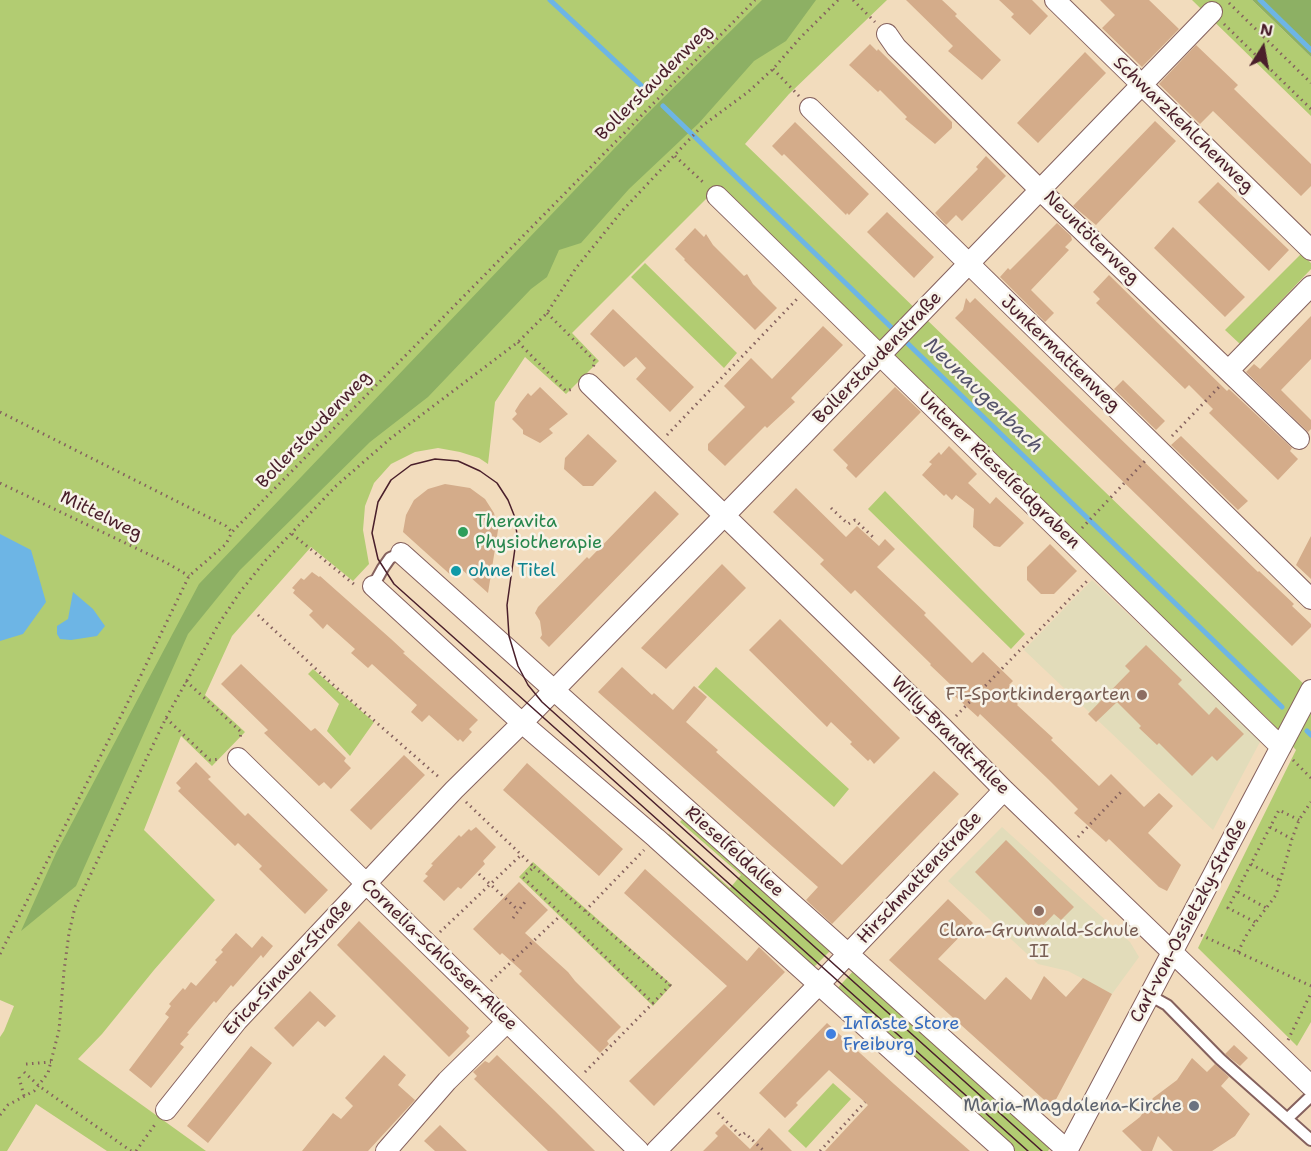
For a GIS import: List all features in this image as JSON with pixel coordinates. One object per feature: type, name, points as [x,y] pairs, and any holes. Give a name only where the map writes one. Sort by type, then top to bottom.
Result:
[{"type":"street","name":"Schwarzkehlchenweg","points":[[1055,0],[1311,250]]},
{"type":"street","name":"Bollerstaudenstraße","points":[[548,695],[1219,6]]},
{"type":"street","name":"Neuntöterweg","points":[[887,34],[896,47],[1040,190],[1299,439]]},
{"type":"street","name":"Junkermattenweg","points":[[810,108],[1311,599]]},
{"type":"street","name":"Unterer Rieselfeldgraben","points":[[717,196],[809,287],[886,349],[1098,569],[1285,739]]},
{"type":"street","points":[[1229,370],[1311,286]]},
{"type":"street","name":"Willy-Brandt-Allee","points":[[589,384],[1311,1086]]},
{"type":"street","name":"Rieselfeldallee","points":[[401,553],[514,656],[548,695],[842,961],[1067,1151]]},
{"type":"street","points":[[373,586],[522,723],[656,838],[1004,1151]]},
{"type":"street","name":"Carl-von-Ossietzky-Straße","points":[[1067,1151],[1311,690]]},
{"type":"street","name":"Erica-Sinauer-Straße","points":[[165,1110],[237,1021],[454,790],[548,695]]},
{"type":"street","name":"Cornelia-Schlosser-Allee","points":[[238,758],[639,1151]]},
{"type":"street","name":"Hirschmattenstraße","points":[[656,1151],[818,986],[1004,790]]},
{"type":"street","points":[[386,1151],[447,1082],[507,1022]]},
{"type":"lane","points":[[373,586],[390,558],[401,553]]},
{"type":"lane","points":[[1149,995],[1167,1005],[1220,1059],[1309,1135]]},
{"type":"lane","points":[[1288,1118],[1311,1095]]},
{"type":"path","name":"Bollerstaudenweg","points":[[0,954],[189,576],[226,544],[232,532],[755,0]]},
{"type":"path","points":[[0,1115],[8,1106],[39,1086],[52,1062],[59,1030],[64,971],[75,907],[166,718],[240,592],[336,486],[391,438],[518,342],[547,313],[576,268],[622,211],[702,126],[748,92],[773,69],[838,0]]},
{"type":"path","points":[[853,0],[887,34]]},
{"type":"path","points":[[1219,6],[1311,83]]},
{"type":"path","points":[[1219,6],[1311,109]]},
{"type":"path","points":[[773,69],[810,108]]},
{"type":"path","points":[[675,156],[717,196]]},
{"type":"path","points":[[654,447],[809,287]]},
{"type":"path","points":[[518,342],[566,391],[589,384],[596,361],[547,313]]},
{"type":"path","points":[[1083,526],[1156,448],[1164,444],[1226,379],[1229,370]]},
{"type":"path","points":[[0,412],[226,526],[232,532]]},
{"type":"path","name":"Mittelweg","points":[[0,483],[167,563],[189,576]]},
{"type":"path","points":[[831,508],[848,524],[855,520],[873,537]]},
{"type":"path","points":[[292,534],[353,585],[373,586]]},
{"type":"path","points":[[944,729],[1098,569]]},
{"type":"path","points":[[258,615],[330,682],[454,790],[534,867],[670,985],[571,1085]]},
{"type":"path","points":[[166,718],[210,760],[238,758],[241,732],[186,681]]},
{"type":"path","points":[[1285,739],[1311,778]]},
{"type":"path","points":[[1066,849],[1122,791]]},
{"type":"path","points":[[1238,952],[1256,922],[1268,909],[1281,880],[1299,820],[1311,802]]},
{"type":"path","points":[[1256,922],[1228,908],[1279,810],[1299,820]]},
{"type":"path","points":[[1270,827],[1292,839]]},
{"type":"path","points":[[585,911],[656,838]]},
{"type":"path","points":[[428,943],[521,855]]},
{"type":"path","points":[[1251,864],[1281,880]]},
{"type":"path","points":[[534,867],[523,877],[653,1003]]},
{"type":"path","points":[[479,874],[519,910]]},
{"type":"path","points":[[1237,892],[1268,909]]},
{"type":"path","points":[[513,918],[525,902]]},
{"type":"path","points":[[478,993],[561,915]]},
{"type":"path","points":[[1185,927],[1311,986]]},
{"type":"path","points":[[1280,1056],[1311,993]]},
{"type":"path","points":[[26,1064],[52,1062]]},
{"type":"path","points":[[24,1072],[39,1086],[131,1151]]},
{"type":"path","points":[[19,1077],[24,1096]]},
{"type":"path","points":[[706,1101],[741,1136],[745,1133],[764,1151]]},
{"type":"path","points":[[820,1151],[865,1102]]},
{"type":"path","points":[[136,1151],[165,1110]]},
{"type":"shaded area","name":"FT-Sportkindergarten","points":[[1092,580],[1261,740],[1213,830],[1024,650]]},
{"type":"shaded area","name":"Clara-Grunwald-Schule II","points":[[1002,827],[1130,942],[1139,957],[1112,994],[1068,971],[1038,964],[948,881]]},
{"type":"green space","points":[[0,0],[887,0],[789,94],[745,144],[1311,691],[1311,1022],[1297,1046],[1198,948],[1296,750],[1268,719],[1102,563],[898,358],[719,186],[572,333],[599,361],[566,394],[525,357],[495,402],[488,464],[479,458],[438,448],[415,452],[391,464],[374,483],[365,506],[363,530],[369,564],[353,581],[311,547],[232,636],[205,695],[245,732],[212,766],[181,736],[144,830],[215,900],[102,1034],[78,1059],[206,1151],[107,1151],[36,1104],[7,1151],[0,1151],[0,1037],[14,1006],[0,1000]]},
{"type":"green space","points":[[762,0],[816,0],[786,41],[754,61],[699,123],[629,189],[581,243],[559,250],[547,277],[531,289],[428,397],[370,442],[240,570],[188,634],[76,886],[21,931],[56,853],[199,584],[652,109]]},
{"type":"green space","points":[[1192,0],[1252,0],[1311,57],[1311,116]]},
{"type":"green space","points":[[1252,0],[1311,0],[1311,57],[1280,27]]},
{"type":"green space","points":[[1301,254],[1311,263],[1311,269],[1240,344],[1225,330]]},
{"type":"green space","points":[[645,263],[737,353],[724,368],[631,277]]},
{"type":"green space","points":[[885,491],[1025,634],[1011,649],[868,509]]},
{"type":"green space","points":[[716,667],[849,789],[834,807],[698,687]]},
{"type":"green space","points":[[313,669],[374,722],[350,756],[327,731],[339,704],[308,674]]},
{"type":"green space","points":[[686,815],[833,948],[810,971],[663,839],[669,834],[730,888],[741,875],[680,822]]},
{"type":"green space","points":[[533,862],[672,985],[653,1006],[519,877]]},
{"type":"green space","points":[[856,968],[1052,1144],[1048,1151],[1011,1151],[834,992]]},
{"type":"green space","points":[[833,1083],[851,1099],[806,1148],[788,1131]]},
{"type":"water","points":[[0,534],[31,550],[46,602],[23,634],[0,641]]},
{"type":"water","points":[[73,592],[93,609],[105,626],[97,636],[71,640],[60,639],[57,634],[57,626],[68,619]]},
{"type":"building","points":[[906,0],[942,0],[957,14],[955,16],[1001,60],[982,80],[948,51],[953,46]]},
{"type":"building","points":[[999,0],[1032,0],[1048,16],[1030,35],[1011,17],[1014,14]]},
{"type":"building","points":[[1100,0],[1149,0],[1179,29],[1142,67],[1102,28],[1115,15]]},
{"type":"building","points":[[870,44],[877,51],[878,49],[952,122],[952,128],[935,144],[905,119],[907,117],[880,90],[878,92],[849,65]]},
{"type":"building","points":[[1196,45],[1238,85],[1234,89],[1311,164],[1311,186],[1301,196],[1213,111],[1200,124],[1159,84]]},
{"type":"building","points":[[1085,52],[1106,73],[1038,143],[1017,123]]},
{"type":"building","points":[[1155,121],[1176,141],[1096,225],[1073,206]]},
{"type":"building","points":[[795,122],[869,194],[849,215],[847,213],[846,215],[784,154],[782,156],[772,146]]},
{"type":"building","points":[[986,156],[1006,176],[962,221],[956,215],[946,225],[935,213],[978,169],[976,167]]},
{"type":"building","points":[[1218,182],[1289,250],[1269,271],[1198,202]]},
{"type":"building","points":[[887,212],[934,257],[914,278],[867,232]]},
{"type":"building","points":[[1057,223],[1071,236],[1072,240],[1065,247],[1069,250],[1031,290],[1054,313],[1045,322],[1000,277]]},
{"type":"building","points":[[1173,227],[1245,297],[1225,317],[1154,248]]},
{"type":"building","points":[[695,228],[704,237],[706,234],[713,245],[744,276],[747,274],[753,284],[777,308],[755,330],[675,249]]},
{"type":"building","points":[[1109,275],[1227,391],[1229,389],[1292,448],[1290,451],[1298,459],[1278,480],[1209,413],[1213,409],[1189,385],[1185,389],[1096,303],[1100,299],[1093,292]]},
{"type":"building","points":[[966,298],[970,303],[975,298],[1258,572],[1294,604],[1292,606],[1311,624],[1311,627],[1292,646],[955,318],[963,310]]},
{"type":"building","points":[[613,309],[694,387],[670,412],[636,379],[646,368],[636,357],[624,367],[590,334]]},
{"type":"building","points":[[1311,316],[1311,359],[1281,390],[1311,420],[1311,429],[1308,432],[1246,372],[1254,364],[1260,369]]},
{"type":"building","points":[[823,326],[843,345],[791,398],[795,402],[767,428],[765,426],[725,466],[708,450],[708,444],[745,407],[724,386],[751,358],[772,379]]},
{"type":"building","points":[[1123,380],[1165,421],[1156,430],[1114,389]]},
{"type":"building","points":[[540,387],[568,414],[549,429],[553,433],[540,443],[523,434],[523,430],[512,419],[528,393],[531,396]]},
{"type":"building","points":[[895,387],[921,412],[856,478],[846,468],[848,465],[833,450]]},
{"type":"building","points":[[588,434],[617,461],[593,486],[583,486],[564,469],[565,458]]},
{"type":"building","points":[[1181,436],[1248,501],[1238,510],[1171,445]]},
{"type":"building","points":[[949,446],[977,474],[968,483],[990,504],[996,497],[1024,523],[1000,547],[994,546],[973,527],[974,509],[956,495],[952,500],[946,494],[944,496],[922,475],[932,464],[929,462],[939,452],[941,455]]},
{"type":"building","points":[[445,484],[470,488],[485,499],[494,513],[498,530],[488,593],[459,567],[454,578],[403,532],[406,515],[414,500],[428,489]]},
{"type":"building","points":[[796,488],[846,537],[857,526],[879,546],[885,539],[895,549],[877,567],[926,613],[924,615],[972,663],[983,652],[1013,681],[1009,685],[1017,693],[1012,698],[1017,705],[1053,738],[1051,740],[1099,786],[1111,774],[1144,807],[1159,793],[1173,806],[1148,833],[1181,865],[1167,891],[1159,887],[1109,839],[1106,842],[1074,813],[1078,809],[1048,779],[980,714],[978,717],[947,689],[951,685],[931,664],[855,590],[851,594],[820,564],[824,560],[773,512]]},
{"type":"building","points":[[655,491],[679,514],[549,647],[540,638],[542,635],[540,621],[535,613],[538,607],[587,557],[589,559]]},
{"type":"building","points":[[1311,536],[1311,579],[1296,565]]},
{"type":"building","points":[[1050,544],[1077,571],[1054,594],[1041,594],[1027,580],[1027,567]]},
{"type":"building","points":[[722,564],[746,588],[666,669],[641,648]]},
{"type":"building","points":[[312,572],[320,576],[391,639],[405,652],[403,653],[478,720],[469,729],[472,732],[463,742],[460,739],[458,741],[429,715],[422,722],[411,712],[417,705],[372,664],[368,668],[351,653],[355,649],[327,624],[323,629],[309,615],[313,611],[293,593],[295,590],[292,588],[301,578],[304,580]]},
{"type":"building","points":[[780,619],[900,738],[874,764],[850,744],[852,742],[831,722],[827,727],[749,650]]},
{"type":"building","points":[[1146,645],[1182,680],[1178,684],[1209,715],[1216,707],[1244,734],[1217,761],[1212,756],[1192,776],[1159,743],[1157,745],[1139,728],[1141,726],[1117,702],[1096,722],[1088,714],[1130,671],[1125,666]]},
{"type":"building","points":[[241,664],[311,731],[315,728],[346,758],[344,761],[351,768],[331,789],[324,782],[319,786],[264,733],[268,730],[221,684]]},
{"type":"building","points":[[622,667],[652,695],[654,693],[673,710],[694,686],[707,697],[686,722],[718,750],[716,752],[842,865],[934,771],[959,794],[832,924],[806,900],[818,887],[598,692]]},
{"type":"building","points":[[404,755],[425,775],[371,830],[350,810]]},
{"type":"building","points":[[196,762],[211,777],[208,779],[245,816],[248,813],[328,890],[305,914],[259,869],[262,866],[238,843],[235,846],[178,791],[181,788],[176,783]]},
{"type":"building","points":[[527,763],[623,849],[599,876],[503,790]]},
{"type":"building","points":[[476,827],[496,847],[483,861],[485,864],[461,889],[458,887],[444,901],[423,881],[428,876],[425,874],[433,865],[431,864],[459,835],[461,837],[469,829],[471,831]]},
{"type":"building","points":[[1006,840],[1074,907],[1061,920],[1054,914],[1036,933],[975,872]]},
{"type":"building","points":[[645,869],[747,961],[759,947],[785,972],[654,1106],[629,1081],[727,986],[624,893]]},
{"type":"building","points":[[519,882],[548,910],[525,933],[568,972],[621,1027],[607,1041],[609,1044],[600,1053],[519,974],[522,971],[502,953],[500,955],[473,929]]},
{"type":"building","points":[[948,899],[973,923],[938,959],[985,1000],[1006,977],[1031,1000],[1044,976],[1066,997],[1083,978],[1112,994],[1052,1107],[889,960]]},
{"type":"building","points":[[359,921],[469,1028],[466,1032],[470,1036],[449,1057],[337,945]]},
{"type":"building","points":[[236,933],[252,948],[262,936],[273,946],[263,958],[261,955],[233,987],[231,985],[216,1003],[214,1001],[187,1033],[189,1034],[180,1044],[184,1047],[151,1088],[129,1070],[169,1017],[165,1014],[171,1006],[169,1004],[191,982],[196,986],[217,962],[215,960],[223,952],[221,950]]},
{"type":"building","points":[[310,991],[336,1016],[325,1027],[318,1021],[293,1047],[274,1028]]},
{"type":"building","points":[[827,1023],[970,1151],[825,1151],[868,1105],[829,1070],[796,1103],[798,1105],[785,1118],[759,1093]]},
{"type":"building","points":[[1234,1045],[1248,1058],[1240,1066],[1225,1054]]},
{"type":"building","points":[[251,1046],[272,1063],[208,1143],[187,1126]]},
{"type":"building","points":[[384,1055],[406,1075],[398,1085],[415,1100],[368,1151],[302,1151],[333,1113],[341,1119],[353,1106],[345,1098]]},
{"type":"building","points":[[497,1055],[595,1151],[548,1151],[474,1079],[477,1076],[473,1072],[485,1061],[489,1063]]},
{"type":"building","name":"Maria-Magdalena-Kirche","points":[[1192,1058],[1207,1072],[1215,1064],[1229,1077],[1221,1086],[1250,1114],[1235,1136],[1212,1151],[1173,1151],[1158,1136],[1152,1151],[1142,1151],[1122,1131],[1140,1117],[1153,1098],[1177,1080]]},
{"type":"building","points":[[724,1124],[750,1149],[769,1128],[792,1151],[703,1151],[718,1136],[715,1133]]},
{"type":"building","points":[[440,1125],[467,1151],[435,1151],[424,1141]]},
{"type":"waterway","name":"Neunaugenbach","points":[[550,0],[643,87]]},
{"type":"waterway","points":[[1260,0],[1311,50]]},
{"type":"waterway","name":"Neunaugenbach","points":[[663,106],[896,332]]},
{"type":"waterway","name":"Neunaugenbach","points":[[902,338],[1282,707]]},
{"type":"waterway","name":"Neunaugenbach","points":[[1307,731],[1311,735]]},
{"type":"tram line","points":[[1028,1151],[394,584],[378,559],[372,533],[378,502],[391,480],[411,465],[435,459],[458,461],[480,471],[497,483],[514,515],[517,534],[507,605],[509,636],[518,666],[528,685],[542,702],[1042,1151]]},
{"type":"place","name":"Theravita Physiotherapie","points":[[463,532]]},
{"type":"place","name":"ohne Titel","points":[[456,571]]},
{"type":"place","name":"FT-Sportkindergarten","points":[[1142,695]]},
{"type":"place","name":"Clara-Grunwald-Schule II","points":[[1039,911]]},
{"type":"place","name":"InTaste Store Freiburg","points":[[831,1034]]},
{"type":"place","name":"Maria-Magdalena-Kirche","points":[[1194,1106]]}]
